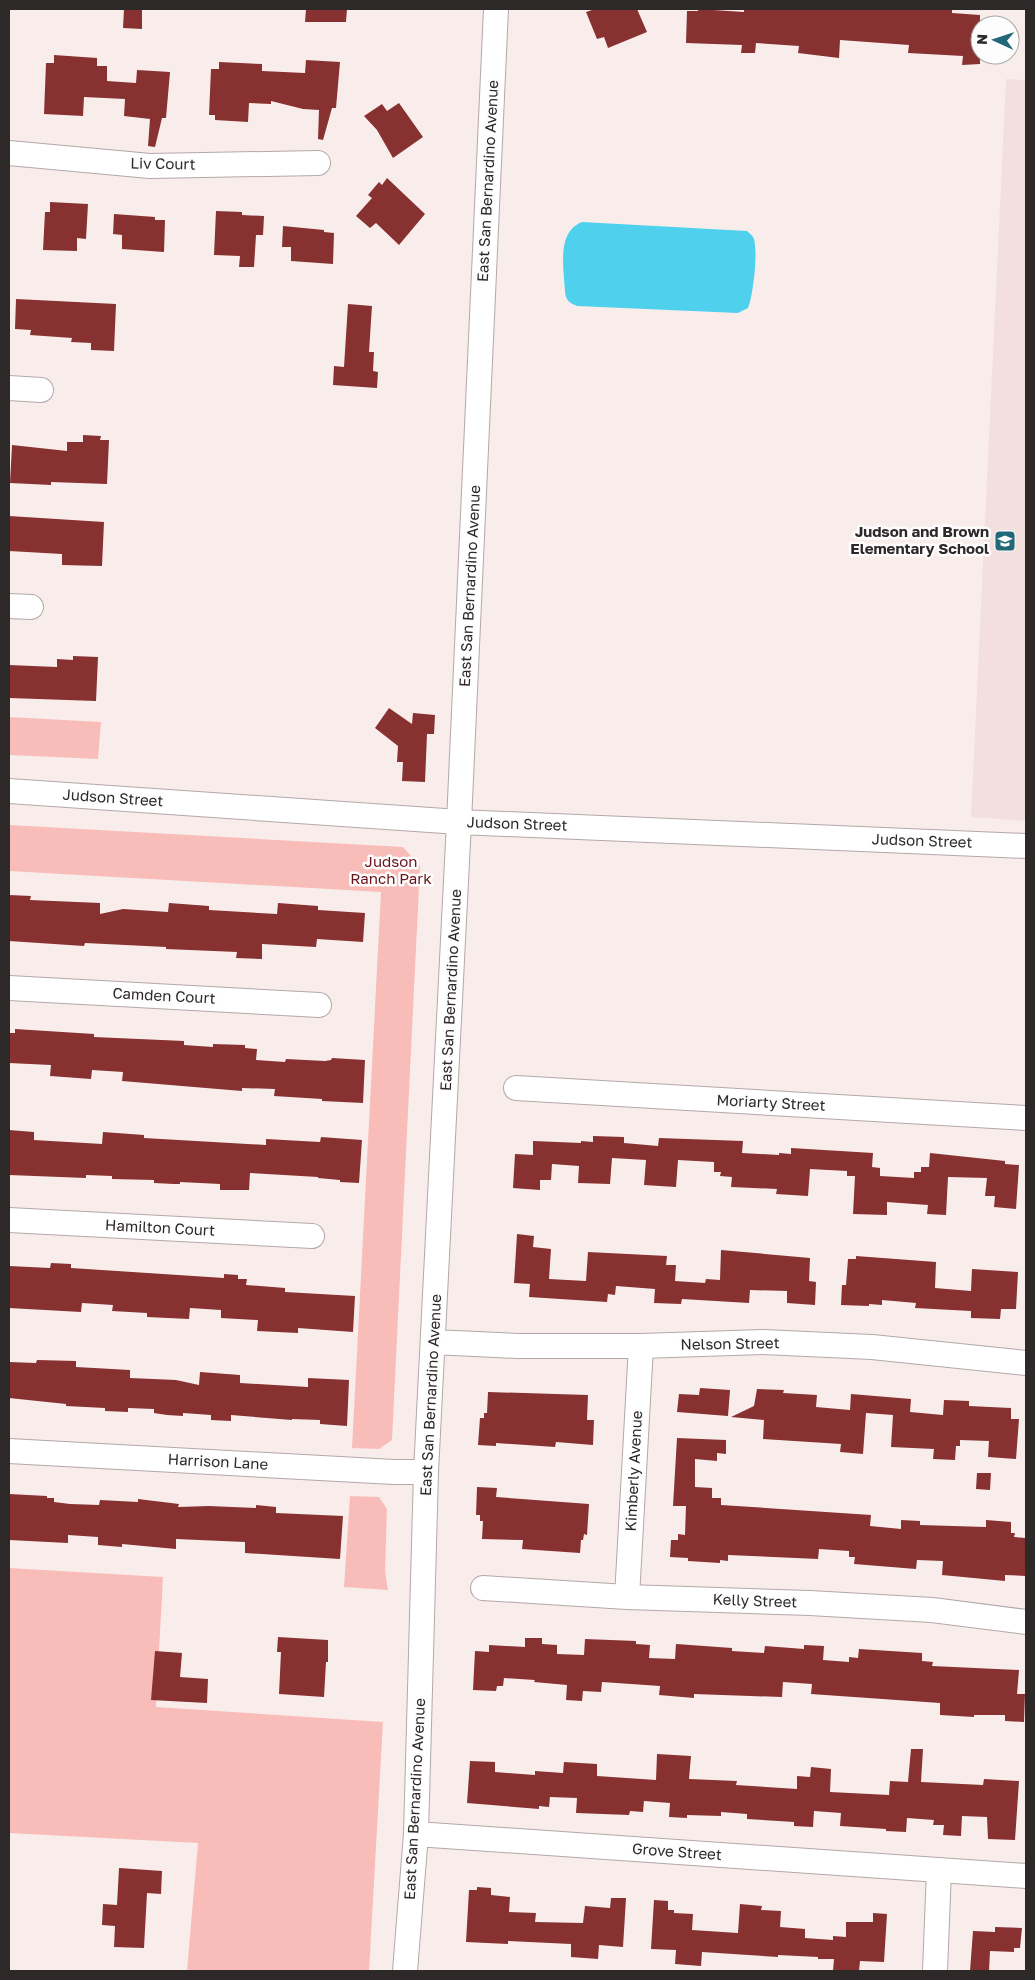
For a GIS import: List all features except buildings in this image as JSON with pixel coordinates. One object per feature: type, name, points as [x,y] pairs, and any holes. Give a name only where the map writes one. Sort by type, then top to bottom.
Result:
[{"type":"street","name":"East San Bernardino Avenue","points":[[405,1971],[416,1834],[426,1472],[459,822],[496,9]]},
{"type":"street","name":"Liv Court","points":[[9,153],[150,166],[318,163]]},
{"type":"street","points":[[9,388],[41,390]]},
{"type":"street","name":"Judson Street","points":[[9,791],[459,822],[1026,846]]},
{"type":"street","name":"Camden Court","points":[[9,988],[319,1005]]},
{"type":"street","name":"Moriarty Street","points":[[516,1088],[1026,1118]]},
{"type":"street","name":"Hamilton Court","points":[[9,1220],[312,1236]]},
{"type":"street","name":"Nelson Street","points":[[433,1342],[518,1346],[783,1343],[872,1347],[1026,1363]]},
{"type":"street","name":"Kimberly Avenue","points":[[627,1597],[641,1346]]},
{"type":"street","name":"Harrison Lane","points":[[9,1451],[394,1472],[426,1472]]},
{"type":"street","name":"Kelly Street","points":[[483,1588],[627,1597],[810,1603],[932,1610],[1026,1622]]},
{"type":"street","name":"Grove Street","points":[[416,1834],[1026,1876]]},
{"type":"street","points":[[935,1971],[939,1870]]},
{"type":"shaded area","name":"Judson and Brown Elementary School","points":[[1006,79],[1026,80],[1026,821],[971,817]]},
{"type":"green space","points":[[9,717],[101,722],[98,759],[9,755]]},
{"type":"green space","name":"Judson Ranch Park","points":[[9,825],[403,847],[420,866],[392,1440],[379,1449],[352,1448],[381,892],[9,871]]},
{"type":"green space","points":[[350,1496],[379,1497],[387,1509],[385,1571],[388,1590],[344,1587]]},
{"type":"green space","points":[[9,1568],[163,1577],[156,1707],[383,1722],[369,1971],[187,1971],[198,1843],[9,1833]]},
{"type":"water","points":[[582,222],[747,231],[755,242],[753,283],[748,308],[738,313],[577,306],[572,304],[568,301],[565,292],[563,252],[568,234]]},
{"type":"place","name":"Judson and Brown Elementary School","points":[[1005,541]]}]
